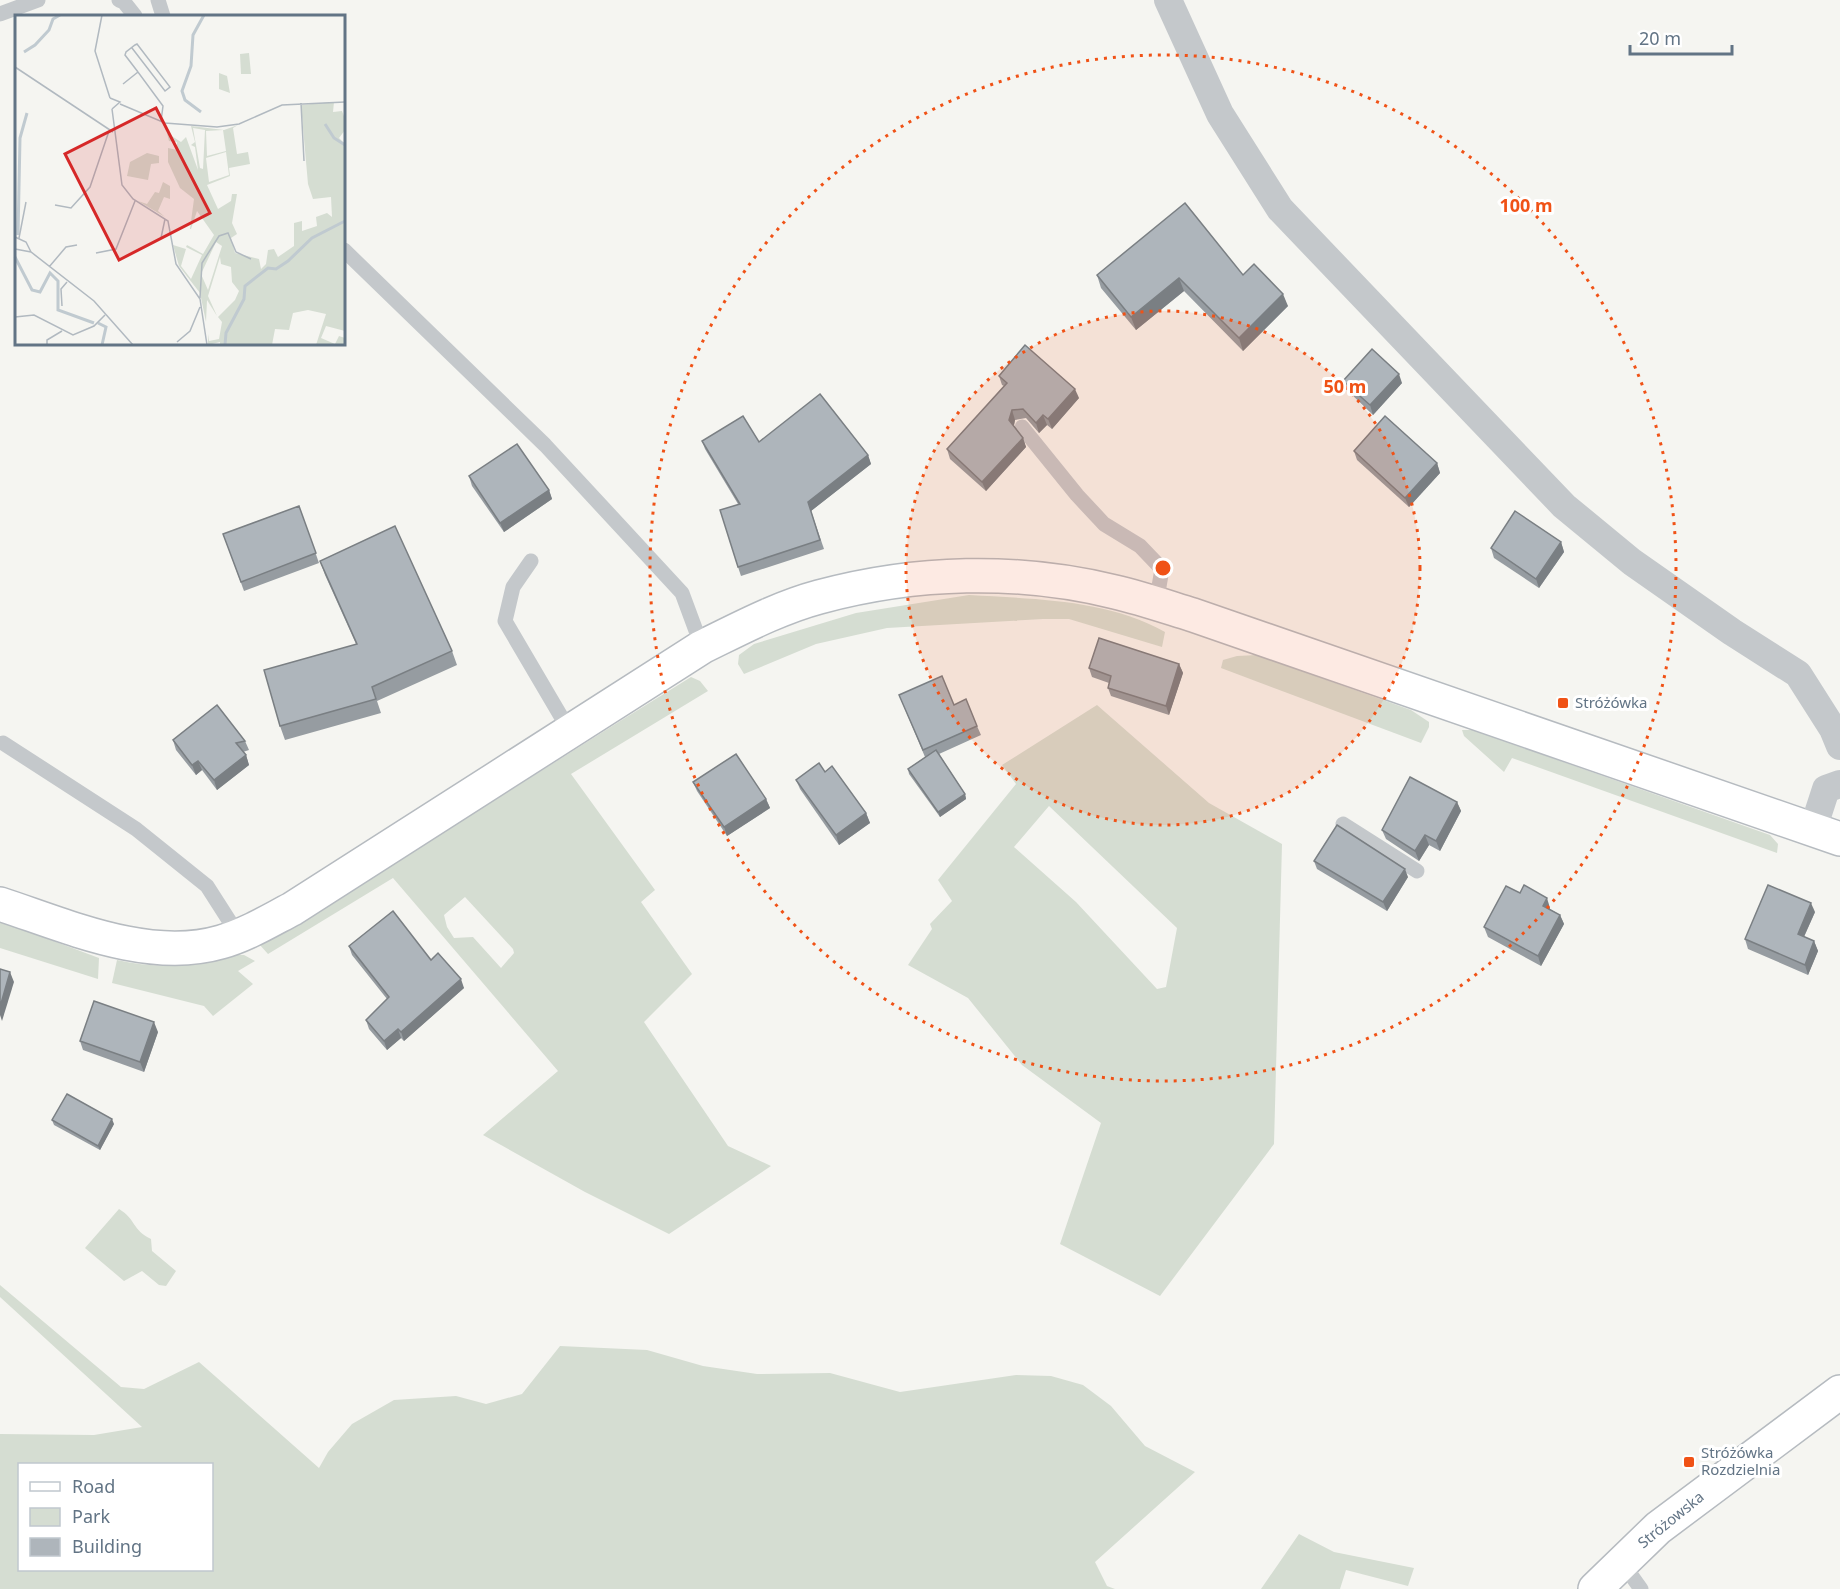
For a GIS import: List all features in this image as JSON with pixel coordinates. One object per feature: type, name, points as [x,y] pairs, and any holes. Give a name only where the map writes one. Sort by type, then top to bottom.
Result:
[{"type":"main road","points":[[0,904],[115,940],[159,947],[191,947],[218,943],[239,936],[292,909],[702,647],[753,622],[817,598],[877,584],[935,576],[1022,576],[1114,591],[1826,834]]},
{"type":"main road","name":"Stróżowska","points":[[1594,1589],[1621,1562],[1696,1498],[1840,1392]]},
{"type":"street","points":[[1168,0],[1220,114],[1280,209],[1564,506],[1632,562],[1732,632],[1798,674],[1833,729],[1840,746]]},
{"type":"street","points":[[1826,834],[1826,789],[1840,784]]},
{"type":"lane","points":[[0,14],[38,0]]},
{"type":"lane","points":[[119,0],[124,2],[134,15]]},
{"type":"lane","points":[[158,0],[163,15]]},
{"type":"lane","points":[[345,251],[545,445],[682,593],[702,647]]},
{"type":"lane","points":[[1022,427],[1077,495],[1104,524],[1140,546],[1162,569],[1156,604]]},
{"type":"lane","points":[[531,561],[513,587],[505,621],[569,730]]},
{"type":"lane","points":[[3,743],[136,829],[207,886],[239,936]]},
{"type":"lane","points":[[1343,824],[1417,871]]},
{"type":"lane","points":[[1621,1562],[1641,1589]]},
{"type":"green space","points":[[969,595],[1070,603],[1119,613],[1165,632],[1162,647],[1069,619],[1043,619],[887,628],[816,644],[744,674],[738,664],[739,655],[754,644],[856,613]]},
{"type":"green space","points":[[1257,655],[1411,710],[1429,722],[1429,727],[1421,743],[1221,668],[1223,660],[1237,656]]},
{"type":"green space","points":[[691,677],[700,681],[708,691],[571,774],[655,890],[641,902],[692,974],[644,1022],[728,1146],[771,1166],[669,1234],[585,1192],[483,1135],[558,1071],[393,878],[268,954],[259,944],[422,846]],"holes":[[[465,897],[513,949],[514,953],[501,968],[473,937],[454,938],[447,927],[444,915]]]},
{"type":"green space","points":[[1097,705],[1209,803],[1282,844],[1274,1144],[1160,1296],[1060,1244],[1101,1123],[1022,1065],[968,998],[908,965],[932,929],[930,924],[952,901],[938,880],[1016,784],[1002,765]],"holes":[[[1049,806],[1177,928],[1166,987],[1157,989],[1076,902],[1014,847]]]},
{"type":"green space","points":[[1462,730],[1473,730],[1770,835],[1778,844],[1777,853],[1512,758],[1504,772],[1464,736]]},
{"type":"green space","points":[[0,921],[99,958],[98,979],[0,948]]},
{"type":"green space","points":[[233,955],[244,955],[255,961],[238,971],[253,984],[213,1016],[204,1006],[112,983],[117,960],[161,966],[204,962]]},
{"type":"green space","points":[[119,1209],[140,1232],[151,1239],[152,1251],[176,1271],[166,1286],[159,1285],[142,1271],[124,1281],[85,1248]]},
{"type":"green space","points":[[0,1285],[121,1387],[144,1389],[199,1362],[319,1468],[328,1452],[352,1424],[394,1400],[456,1396],[486,1404],[522,1394],[560,1346],[647,1350],[703,1366],[757,1374],[830,1373],[900,1392],[1016,1375],[1051,1376],[1083,1385],[1111,1406],[1145,1446],[1195,1472],[1095,1562],[1107,1586],[1115,1589],[0,1589],[0,1434],[94,1435],[142,1427],[0,1297]]},
{"type":"green space","points":[[1299,1534],[1334,1552],[1414,1568],[1408,1586],[1346,1570],[1340,1589],[1261,1589]]},
{"type":"building","points":[[1185,203],[1243,275],[1254,264],[1283,294],[1239,338],[1179,278],[1131,317],[1097,275]]},
{"type":"building","points":[[1025,345],[1075,389],[1048,419],[1043,415],[1036,423],[1023,409],[1012,410],[1009,420],[1023,438],[982,482],[947,449],[1007,383],[999,376]]},
{"type":"building","points":[[1372,349],[1399,374],[1370,405],[1343,381]]},
{"type":"building","points":[[820,394],[868,455],[808,502],[820,540],[738,567],[720,510],[740,504],[702,441],[743,416],[759,442]]},
{"type":"building","points":[[1385,416],[1437,463],[1405,498],[1354,451]]},
{"type":"building","points":[[517,444],[549,490],[500,523],[469,476]]},
{"type":"building","points":[[299,506],[316,553],[241,582],[223,534]]},
{"type":"building","points":[[1515,511],[1561,542],[1536,579],[1491,548]]},
{"type":"building","points":[[395,526],[452,651],[372,687],[376,699],[280,726],[264,670],[357,644],[320,561]]},
{"type":"building","points":[[1099,638],[1179,664],[1166,706],[1108,688],[1111,676],[1089,668]]},
{"type":"building","points":[[942,676],[954,705],[966,699],[977,726],[923,750],[899,695]]},
{"type":"building","points":[[217,705],[245,741],[236,743],[246,755],[214,780],[198,761],[192,765],[173,740]]},
{"type":"building","points":[[936,750],[965,794],[938,812],[908,769]]},
{"type":"building","points":[[736,754],[766,799],[724,827],[693,782]]},
{"type":"building","points":[[819,763],[825,772],[832,766],[866,813],[836,835],[796,780]]},
{"type":"building","points":[[1410,777],[1457,802],[1436,841],[1425,835],[1415,851],[1382,830]]},
{"type":"building","points":[[1337,825],[1405,869],[1383,902],[1314,861]]},
{"type":"building","points":[[1524,885],[1547,898],[1543,906],[1560,915],[1538,956],[1484,927],[1506,886],[1520,893]]},
{"type":"building","points":[[1768,885],[1811,903],[1798,934],[1814,941],[1805,965],[1745,939]]},
{"type":"building","points":[[393,911],[431,960],[438,953],[461,979],[401,1032],[398,1029],[384,1041],[366,1020],[389,997],[349,946]]},
{"type":"building","points":[[0,969],[10,972],[0,1007]]},
{"type":"building","points":[[94,1001],[154,1022],[140,1062],[80,1041]]},
{"type":"building","points":[[67,1094],[112,1119],[98,1146],[52,1120]]},
{"type":"place","name":"Stróżówka","points":[[1563,703]]},
{"type":"place","name":"Stróżówka Rozdzielnia","points":[[1689,1462]]}]
